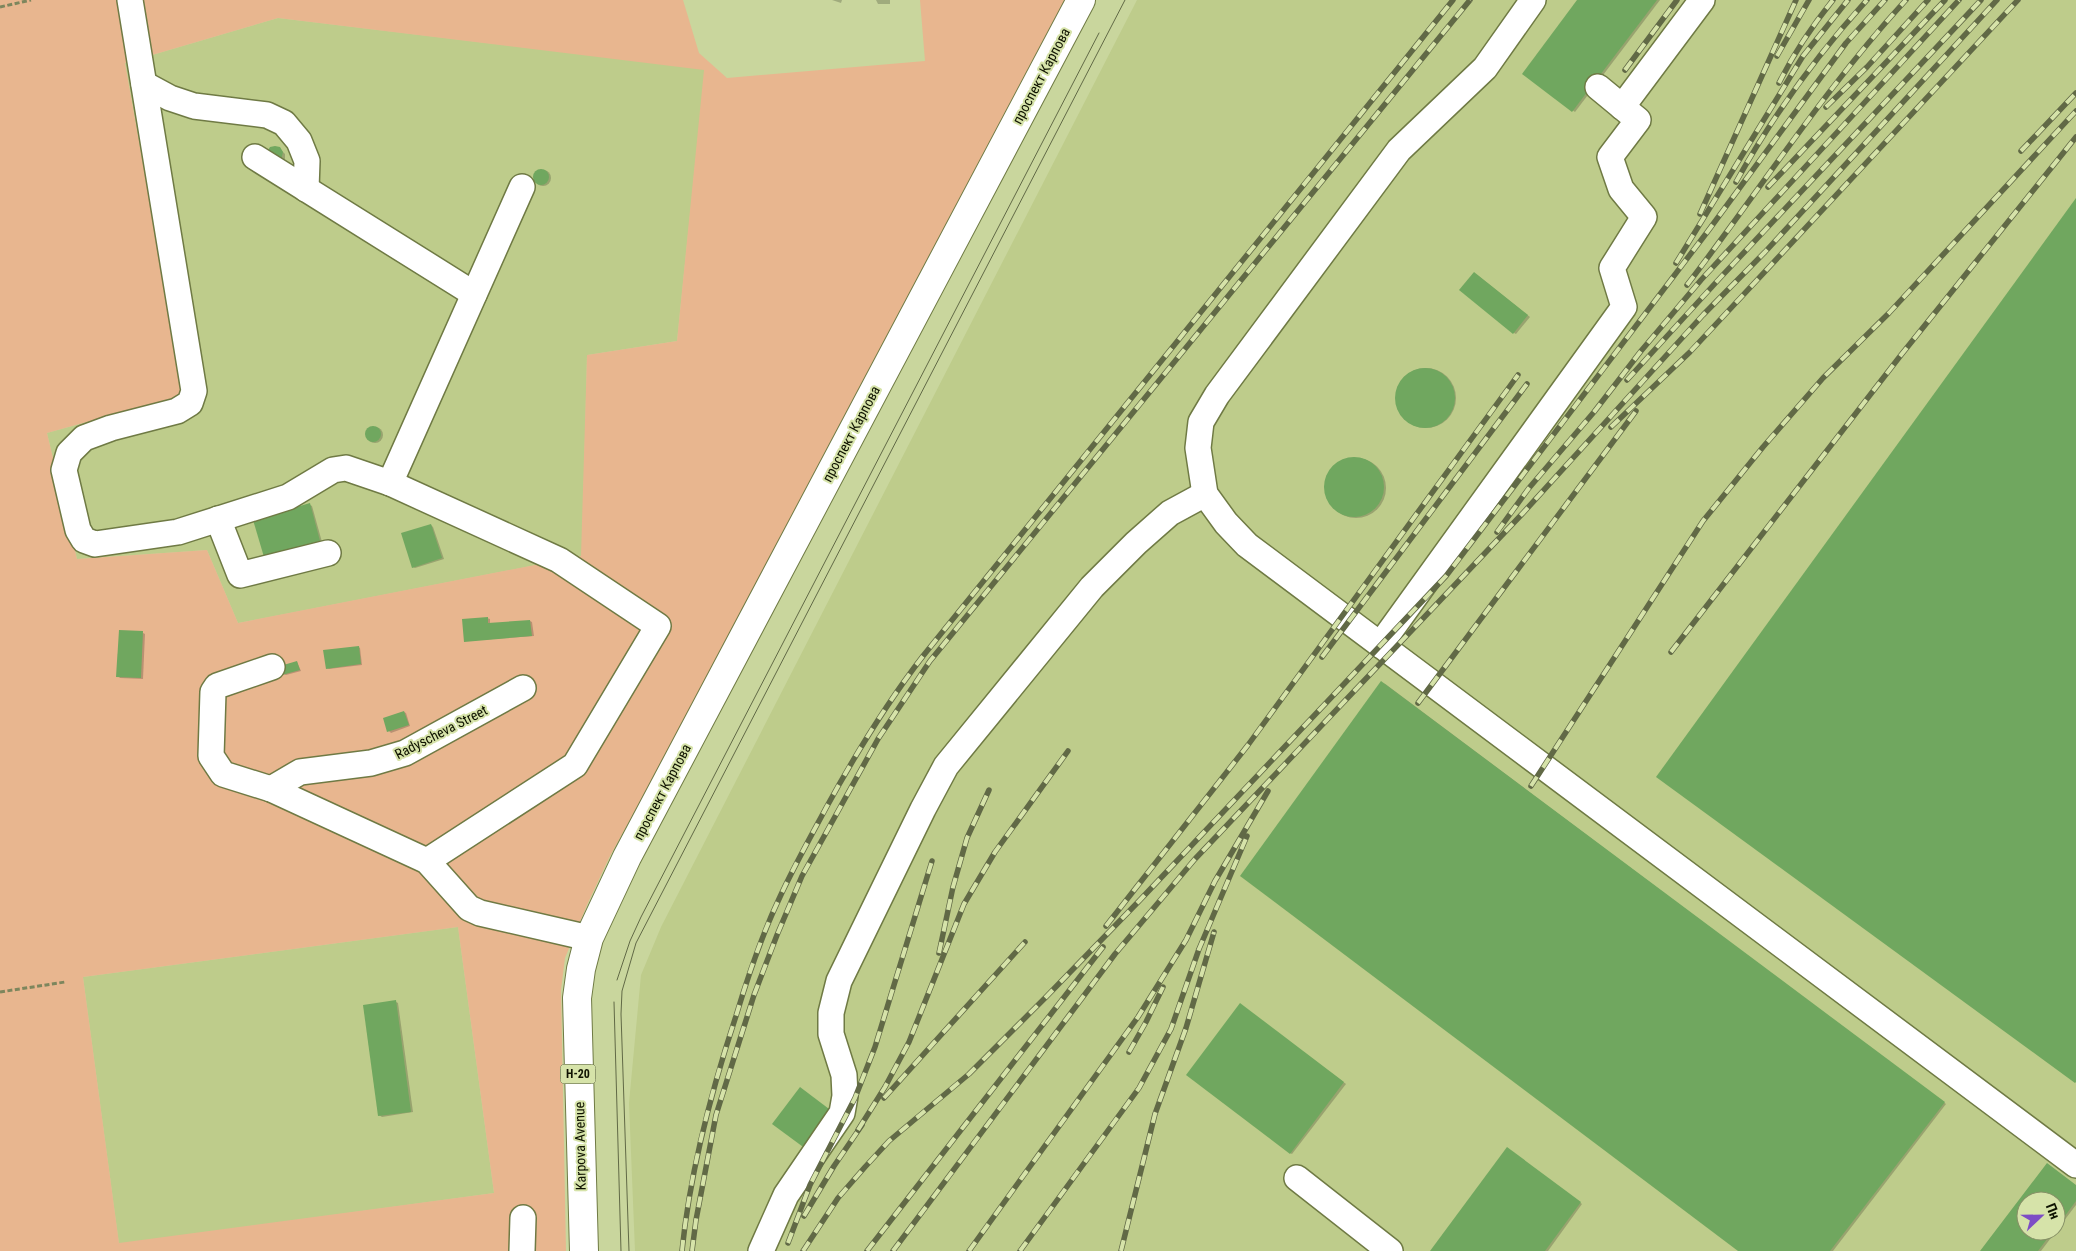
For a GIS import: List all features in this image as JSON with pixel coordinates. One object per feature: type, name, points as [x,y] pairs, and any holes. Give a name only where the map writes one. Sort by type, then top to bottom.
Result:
[{"type":"main road","name":"проспект Карпова","points":[[622,869],[1082,0]]},
{"type":"main road","name":"Karpova Avenue","points":[[584,1251],[577,998],[581,969],[589,938],[622,869]]},
{"type":"street","points":[[130,0],[194,392],[190,403],[177,410],[111,428],[84,438],[69,453],[64,470],[78,530],[84,540],[95,544],[178,532],[288,498],[333,470],[346,468],[390,483],[559,560],[658,626],[575,765],[427,861]]},
{"type":"street","points":[[1533,0],[1485,68],[1399,150],[1217,395],[1201,422],[1198,448],[1205,494],[1226,523],[1247,545],[2076,1165]]},
{"type":"street","points":[[1622,107],[1702,0]]},
{"type":"street","points":[[144,84],[170,98],[194,106],[267,115],[284,123],[299,141],[306,161],[306,189]]},
{"type":"street","points":[[1380,645],[1624,307],[1612,268],[1644,217],[1621,190],[1610,157],[1638,120],[1598,87]]},
{"type":"street","points":[[255,157],[474,294]]},
{"type":"street","points":[[390,483],[522,187]]},
{"type":"street","points":[[761,1251],[786,1195],[842,1113],[845,1096],[844,1075],[831,1027],[831,1013],[839,982],[923,809],[946,766],[1092,587],[1136,543],[1170,513],[1205,494]]},
{"type":"street","points":[[218,519],[240,574],[328,553]]},
{"type":"street","points":[[272,667],[217,686],[213,692],[210,756],[223,774],[271,789],[427,861],[469,908],[480,913],[589,938]]},
{"type":"street","name":"Radyscheva Street","points":[[271,789],[300,772],[371,763],[405,753],[523,688]]},
{"type":"street","points":[[1297,1178],[1390,1251]]},
{"type":"street","points":[[522,1251],[523,1218]]},
{"type":"path","points":[[0,7],[31,0]]},
{"type":"path","points":[[0,992],[65,982]]},
{"type":"shaded area","points":[[0,0],[683,0],[699,53],[727,78],[925,61],[920,0],[1070,0],[719,657],[609,858],[565,958],[561,990],[566,1251],[0,1251]],"holes":[[[278,18],[704,70],[677,341],[587,355],[581,556],[238,623],[207,550],[77,559],[47,433],[184,395],[125,63]],[[458,927],[494,1193],[119,1243],[83,977]]]},
{"type":"shaded area","points":[[1137,0],[2076,0],[2076,1251],[635,1251],[629,1103],[641,975],[661,927]]},
{"type":"shaded area","points":[[278,18],[705,69],[677,341],[587,355],[582,556],[238,623],[207,550],[77,559],[47,433],[184,395],[125,63]]},
{"type":"shaded area","points":[[458,927],[494,1193],[119,1244],[83,977]]},
{"type":"building","points":[[1577,0],[1657,0],[1572,112],[1522,74]]},
{"type":"building","points":[[270,147],[280,147],[283,152],[281,160],[267,152]]},
{"type":"building","points":[[538,169],[544,169],[549,174],[547,183],[538,185],[533,180],[533,174]]},
{"type":"building","points":[[2076,198],[2076,1082],[2075,1083],[1656,777]]},
{"type":"building","points":[[1474,272],[1528,315],[1513,334],[1459,290]]},
{"type":"building","points":[[1425,368],[1441,373],[1446,377],[1450,382],[1455,398],[1450,414],[1446,419],[1441,423],[1425,428],[1409,423],[1404,419],[1400,414],[1395,398],[1400,382],[1404,377],[1409,373]]},
{"type":"building","points":[[370,426],[376,426],[381,431],[379,440],[370,442],[365,437],[365,431]]},
{"type":"building","points":[[1354,457],[1370,462],[1375,466],[1379,471],[1384,487],[1379,503],[1375,508],[1370,512],[1354,517],[1338,512],[1333,508],[1329,503],[1324,487],[1329,471],[1333,466],[1338,462]]},
{"type":"building","points":[[310,503],[320,541],[264,557],[253,520]]},
{"type":"building","points":[[431,524],[442,558],[412,568],[401,533]]},
{"type":"building","points":[[488,617],[488,623],[530,620],[532,636],[464,642],[462,619]]},
{"type":"building","points":[[119,630],[143,631],[141,678],[116,677]]},
{"type":"building","points":[[359,646],[361,664],[326,669],[323,650]]},
{"type":"building","points":[[297,661],[300,670],[282,675],[280,666]]},
{"type":"building","points":[[1381,681],[1945,1102],[1830,1251],[1738,1251],[1240,876]]},
{"type":"building","points":[[404,711],[409,725],[387,732],[383,718]]},
{"type":"building","points":[[396,1000],[411,1112],[378,1116],[363,1005]]},
{"type":"building","points":[[1240,1003],[1344,1082],[1290,1154],[1186,1075]]},
{"type":"building","points":[[800,1087],[837,1115],[810,1152],[772,1124]]},
{"type":"building","points":[[1507,1147],[1581,1202],[1545,1251],[1430,1251]]},
{"type":"building","points":[[2047,1163],[2076,1185],[2076,1201],[2066,1214],[2066,1191],[2026,1191]]},
{"type":"building","points":[[2016,1204],[2016,1241],[2046,1241],[2038,1251],[1980,1251]]},
{"type":"tram line","points":[[629,1251],[621,1014],[622,991],[636,943],[1125,0]]},
{"type":"tram line","points":[[617,980],[630,941],[641,917],[1099,33]]},
{"type":"tram line","points":[[614,1002],[621,1251]]},
{"type":"railway","points":[[682,1251],[690,1191],[703,1132],[718,1074],[755,957],[772,913],[790,876],[860,749],[896,693],[923,656],[1453,0]]},
{"type":"railway","points":[[692,1251],[716,1115],[754,995],[802,876],[878,739],[930,661],[1470,0]]},
{"type":"railway","points":[[1625,70],[1677,0]]},
{"type":"railway","points":[[1700,214],[1796,0]]},
{"type":"railway","points":[[1777,56],[1809,0]]},
{"type":"railway","points":[[1779,83],[1804,40],[1833,0]]},
{"type":"railway","points":[[1676,263],[1803,56],[1848,0]]},
{"type":"railway","points":[[1736,182],[1796,87],[1830,42],[1867,0]]},
{"type":"railway","points":[[803,1251],[838,1198],[889,1141],[969,1074],[1046,997],[1446,576],[1708,231],[1846,43],[1885,0]]},
{"type":"railway","points":[[1687,285],[1820,104],[1906,0]]},
{"type":"railway","points":[[1826,107],[1867,67],[1928,0]]},
{"type":"railway","points":[[1768,187],[1945,0]]},
{"type":"railway","points":[[1497,532],[1529,488],[1594,412],[1641,351],[1701,280],[1959,0]]},
{"type":"railway","points":[[1627,380],[1981,0]]},
{"type":"railway","points":[[893,1251],[1115,954],[1195,859],[1523,513],[1703,315],[1765,252],[1997,0]]},
{"type":"railway","points":[[1611,427],[1690,352],[2018,0]]},
{"type":"railway","points":[[2021,151],[2076,93]]},
{"type":"railway","points":[[1531,786],[1703,521],[1763,447],[1823,378],[1889,313],[2076,111]]},
{"type":"railway","points":[[1671,652],[1901,355],[2076,137]]},
{"type":"railway","points":[[1106,926],[1248,745],[1518,375]]},
{"type":"railway","points":[[1322,657],[1527,384]]},
{"type":"railway","points":[[1418,703],[1636,411]]},
{"type":"railway","points":[[858,1130],[885,1087],[909,1042],[964,904],[995,852],[1068,751]]},
{"type":"railway","points":[[939,953],[953,887],[967,838],[989,790]]},
{"type":"railway","points":[[969,1251],[1138,1017],[1186,940],[1215,881],[1268,791]]},
{"type":"railway","points":[[1020,1251],[1139,1088],[1171,1029],[1199,949],[1247,836]]},
{"type":"railway","points":[[788,1243],[810,1185],[855,1098],[875,1047],[932,861]]},
{"type":"railway","points":[[1121,1251],[1155,1114],[1186,1028],[1214,932]]},
{"type":"railway","points":[[884,1098],[1025,942]]},
{"type":"railway","points":[[867,1251],[1103,947]]},
{"type":"railway","points":[[1129,1052],[1163,987]]},
{"type":"railway","points":[[804,1216],[834,1166],[862,1125]]}]
